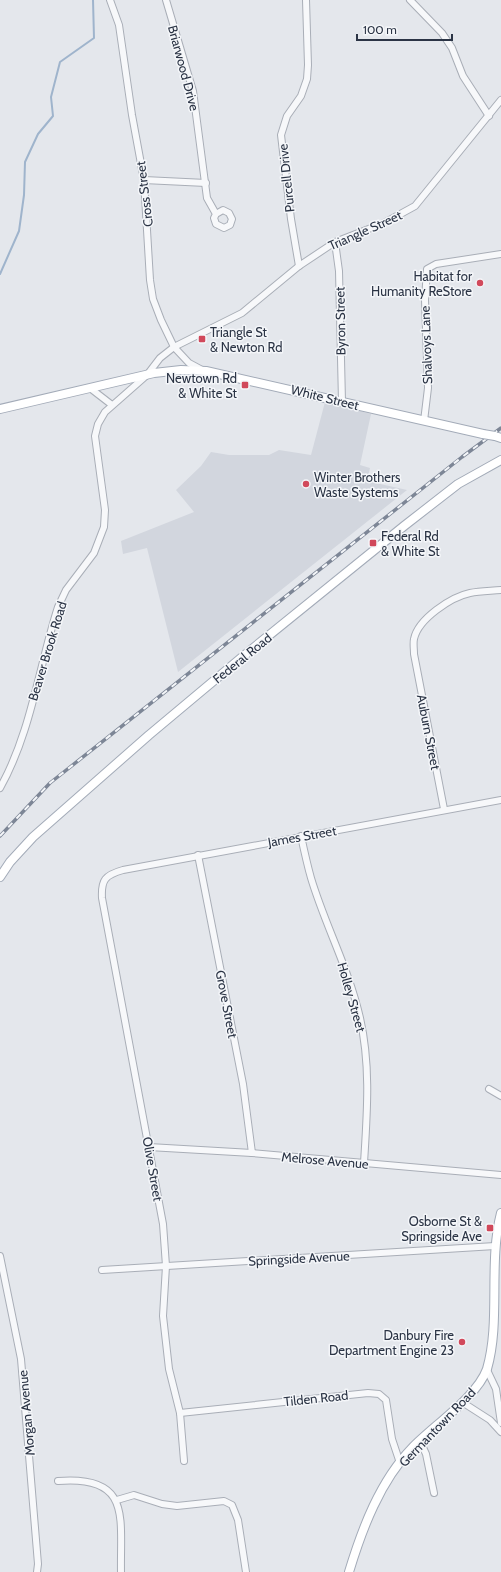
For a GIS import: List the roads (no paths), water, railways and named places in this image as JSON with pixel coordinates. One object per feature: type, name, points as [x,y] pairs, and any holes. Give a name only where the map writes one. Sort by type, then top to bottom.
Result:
[{"type":"main road","name":"White Street","points":[[0,409],[147,375],[181,370],[206,371],[498,437]]},
{"type":"main road","name":"Federal Road","points":[[0,877],[10,862],[34,837],[149,735],[233,665],[458,484],[501,460]]},
{"type":"main road","name":"Germantown Road","points":[[349,1572],[366,1524],[386,1485],[400,1463],[420,1441],[475,1390],[487,1370],[494,1347],[495,1246],[501,1213]]},
{"type":"street","name":"Cross Street","points":[[110,0],[119,25],[132,115],[144,180],[150,280],[154,299],[161,320],[174,347],[189,363],[206,371]]},
{"type":"street","name":"Briarwood Drive","points":[[166,0],[193,91],[207,198],[216,214]]},
{"type":"street","name":"Purcell Drive","points":[[299,266],[291,219],[281,135],[287,116],[301,96],[307,79],[306,0]]},
{"type":"street","points":[[410,0],[442,33],[452,48],[463,76],[489,116]]},
{"type":"street","name":"Triangle Street","points":[[147,375],[160,358],[174,347],[242,314],[299,266],[335,242],[384,223],[415,206],[501,100]]},
{"type":"street","points":[[144,180],[206,183]]},
{"type":"street","name":"Byron Street","points":[[335,242],[339,271],[342,402]]},
{"type":"street","name":"Shalvoys Lane","points":[[424,421],[428,388],[424,300],[427,269],[436,264],[501,254]]},
{"type":"street","name":"Beaver Brook Road","points":[[0,788],[12,764],[23,734],[58,607],[66,590],[87,565],[100,542],[104,527],[105,510],[96,436],[98,424],[105,412],[112,405],[147,375]]},
{"type":"street","points":[[90,388],[112,405]]},
{"type":"street","name":"Auburn Street","points":[[444,810],[414,654],[414,638],[421,625],[435,611],[451,600],[470,593],[501,590]]},
{"type":"street","name":"James Street","points":[[105,879],[112,873],[123,870],[198,855],[501,800]]},
{"type":"street","name":"Holley Street","points":[[301,836],[311,878],[348,977],[360,1017],[366,1052],[368,1089],[364,1163]]},
{"type":"street","name":"Grove Street","points":[[198,855],[243,1084],[252,1153]]},
{"type":"street","name":"Olive Street","points":[[105,879],[101,888],[102,898],[163,1224],[166,1266],[163,1316],[169,1369],[180,1413],[184,1462]]},
{"type":"street","points":[[489,1089],[501,1096]]},
{"type":"street","name":"Melrose Avenue","points":[[149,1147],[252,1153],[501,1175]]},
{"type":"street","name":"Springside Avenue","points":[[102,1270],[495,1246]]},
{"type":"street","name":"Morgan Avenue","points":[[0,1256],[21,1359],[32,1484],[38,1564],[37,1572]]},
{"type":"street","points":[[487,1370],[496,1389],[501,1432]]},
{"type":"street","name":"Tilden Road","points":[[180,1413],[368,1393],[379,1394],[386,1400],[392,1439],[400,1463]]},
{"type":"street","points":[[462,1402],[490,1420],[501,1432]]},
{"type":"street","points":[[420,1441],[426,1454],[434,1492]]},
{"type":"street","points":[[58,1481],[69,1480],[96,1483],[108,1490],[117,1500],[120,1518],[121,1572]]},
{"type":"street","points":[[117,1500],[134,1495],[162,1504],[177,1506],[224,1501],[232,1506],[238,1520],[246,1572]]},
{"type":"waterway","points":[[0,274],[19,231],[24,195],[25,162],[38,134],[53,116],[51,97],[60,62],[94,38],[93,0]]},
{"type":"railway","points":[[0,836],[50,783],[462,457],[501,428]]},
{"type":"place","name":"Habitat for Humanity ReStore","points":[[480,283]]},
{"type":"place","name":"Triangle St & Newton Rd","points":[[202,339]]},
{"type":"place","name":"Newtown Rd & White St","points":[[245,385]]},
{"type":"place","name":"Winter Brothers Waste Systems","points":[[306,484]]},
{"type":"place","name":"Federal Rd & White St","points":[[373,543]]},
{"type":"place","name":"Osborne St & Springside Ave","points":[[490,1228]]},
{"type":"place","name":"Danbury Fire Department Engine 23","points":[[462,1342]]}]
